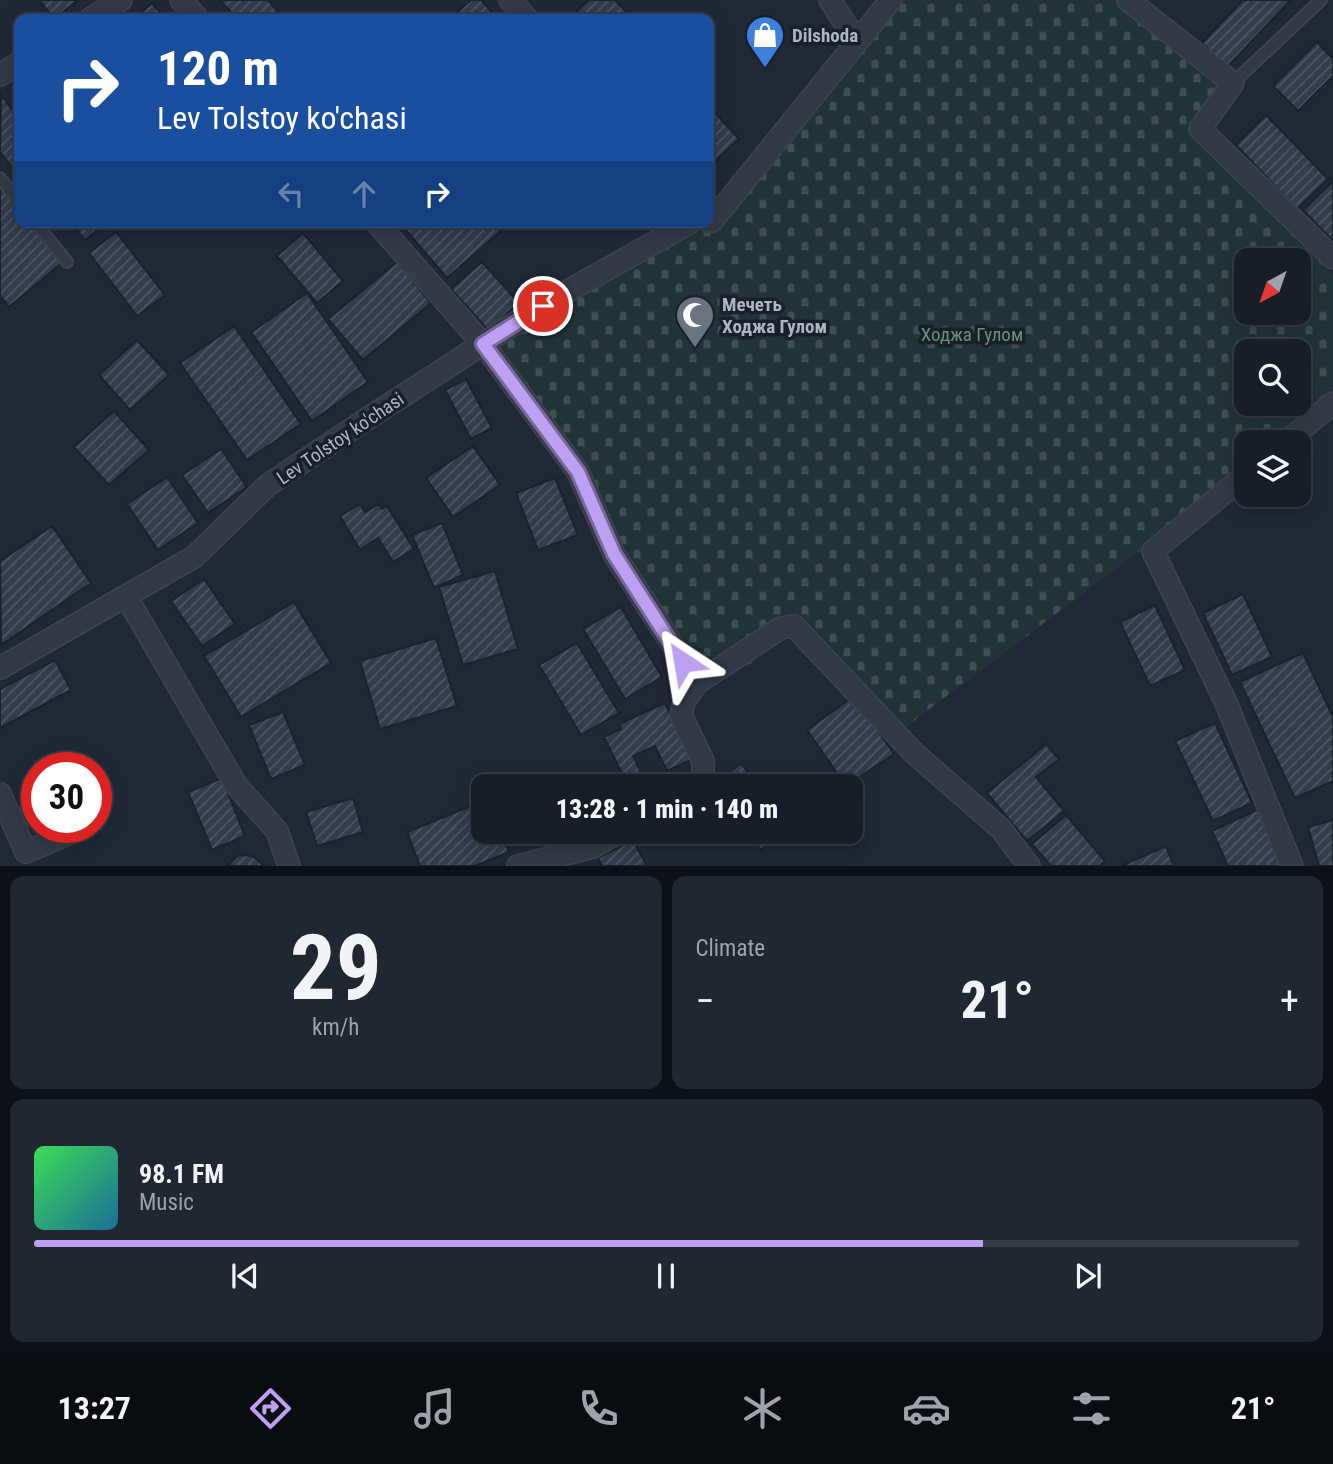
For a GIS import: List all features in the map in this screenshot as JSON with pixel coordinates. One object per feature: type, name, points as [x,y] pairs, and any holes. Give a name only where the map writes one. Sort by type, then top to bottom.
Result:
[{"type":"street","points":[[98,14],[121,0]]},
{"type":"street","points":[[181,0],[194,14]]},
{"type":"street","points":[[510,0],[523,14]]},
{"type":"street","points":[[714,219],[891,0]]},
{"type":"street","points":[[1128,0],[1233,83],[1200,129],[1333,258]]},
{"type":"street","points":[[834,6],[874,20]]},
{"type":"street","points":[[834,6],[857,42]]},
{"type":"street","points":[[381,228],[483,344],[578,472],[614,554],[697,683]]},
{"type":"street","name":"Lev Tolstoy ko'chasi","points":[[0,668],[194,556],[268,485],[543,306],[680,228]]},
{"type":"street","points":[[1301,430],[1333,403]]},
{"type":"street","points":[[1234,485],[1153,551],[1227,705],[1292,866]]},
{"type":"street","points":[[126,596],[236,785],[276,831],[289,866]]},
{"type":"street","points":[[703,774],[703,761],[681,715],[684,702],[697,683],[781,628],[794,626],[914,753],[1001,829],[1029,866]]},
{"type":"street","points":[[0,794],[21,841]]},
{"type":"street","points":[[22,843],[26,852],[47,843]]},
{"type":"street","points":[[518,866],[598,844]]},
{"type":"lane","points":[[1233,83],[1321,0]]},
{"type":"lane","points":[[0,178],[14,196]]},
{"type":"lane","points":[[40,228],[67,262]]},
{"type":"green space","name":"Ходжа Гулом","points":[[884,0],[1128,0],[1233,83],[1200,129],[1308,248],[1234,248],[1234,326],[1311,326],[1311,252],[1333,276],[1333,396],[1311,415],[1311,339],[1234,339],[1234,416],[1310,416],[1294,430],[1234,430],[1234,480],[899,732],[794,618],[753,663],[697,683],[565,453],[483,344],[609,268],[697,228],[714,228],[714,218]]},
{"type":"building","points":[[39,0],[78,0],[60,14],[50,14]]},
{"type":"building","points":[[220,0],[268,0],[280,14],[233,14]]},
{"type":"building","points":[[471,0],[481,0],[494,14],[456,14]]},
{"type":"building","points":[[589,0],[615,0],[628,14],[580,14],[577,11]]},
{"type":"building","points":[[1243,0],[1291,0],[1227,67],[1202,43]]},
{"type":"building","points":[[152,3],[162,14],[140,14]]},
{"type":"building","points":[[1317,42],[1333,59],[1333,76],[1298,111],[1273,86]]},
{"type":"building","points":[[1,95],[14,112],[14,170],[0,152]]},
{"type":"building","points":[[714,112],[739,139],[714,162]]},
{"type":"building","points":[[1266,115],[1328,179],[1297,209],[1236,145]]},
{"type":"building","points":[[1333,181],[1333,241],[1303,210]]},
{"type":"building","points":[[0,187],[14,205],[14,228],[34,228],[62,263],[9,307],[0,296]]},
{"type":"building","points":[[76,228],[100,228],[85,240]]},
{"type":"building","points":[[404,228],[504,228],[447,278]]},
{"type":"building","points":[[116,232],[165,295],[137,316],[89,253]]},
{"type":"building","points":[[303,233],[343,281],[317,303],[277,256]]},
{"type":"building","points":[[397,262],[431,303],[363,360],[328,319]]},
{"type":"building","points":[[482,262],[519,303],[488,330],[451,289]]},
{"type":"building","points":[[307,293],[368,382],[312,421],[251,332]]},
{"type":"building","points":[[234,326],[301,424],[247,460],[180,363]]},
{"type":"building","points":[[137,340],[169,375],[130,410],[99,375]]},
{"type":"building","points":[[466,379],[492,428],[471,439],[445,390]]},
{"type":"building","points":[[114,411],[149,450],[109,485],[74,447]]},
{"type":"building","points":[[473,446],[500,485],[453,517],[426,478]]},
{"type":"building","points":[[221,449],[247,487],[208,513],[182,475]]},
{"type":"building","points":[[167,477],[198,523],[158,550],[127,504]]},
{"type":"building","points":[[555,478],[578,535],[538,550],[516,493]]},
{"type":"building","points":[[360,504],[365,512],[379,504],[382,509],[387,506],[414,549],[393,562],[378,538],[360,550],[340,516]]},
{"type":"building","points":[[442,523],[463,575],[434,588],[412,535]]},
{"type":"building","points":[[52,526],[91,583],[1,645],[0,561]]},
{"type":"building","points":[[495,571],[518,649],[463,665],[439,587]]},
{"type":"building","points":[[204,579],[235,624],[202,646],[171,601]]},
{"type":"building","points":[[1243,594],[1272,657],[1232,675],[1203,613]]},
{"type":"building","points":[[294,602],[331,663],[241,717],[204,656]]},
{"type":"building","points":[[1155,605],[1185,670],[1150,686],[1120,622]]},
{"type":"building","points":[[621,607],[662,677],[625,699],[583,629]]},
{"type":"building","points":[[436,638],[457,706],[380,729],[360,661]]},
{"type":"building","points":[[577,643],[619,713],[581,735],[539,665]]},
{"type":"building","points":[[1303,653],[1333,717],[1333,781],[1295,798],[1240,682]]},
{"type":"building","points":[[55,660],[71,690],[0,728],[0,689]]},
{"type":"building","points":[[854,696],[894,754],[863,775],[838,774],[807,730]]},
{"type":"building","points":[[665,703],[693,759],[667,771],[655,746],[633,756],[642,774],[622,774],[604,737],[621,729],[619,724]]},
{"type":"building","points":[[283,712],[305,765],[271,779],[249,725]]},
{"type":"building","points":[[1215,723],[1252,803],[1213,821],[1175,741]]},
{"type":"building","points":[[1046,744],[1059,759],[1036,777],[1064,811],[1027,841],[987,793]]},
{"type":"building","points":[[741,763],[749,774],[727,774]]},
{"type":"building","points":[[222,778],[245,836],[212,850],[188,792]]},
{"type":"building","points":[[353,798],[363,832],[317,846],[306,812]]},
{"type":"building","points":[[21,805],[21,818],[16,807]]},
{"type":"building","points":[[471,806],[471,844],[506,844],[509,852],[475,866],[420,866],[407,832]]},
{"type":"building","points":[[1259,809],[1285,866],[1228,866],[1212,831]]},
{"type":"building","points":[[1066,815],[1105,861],[1099,866],[1051,866],[1032,844]]},
{"type":"building","points":[[1333,820],[1333,866],[1319,866],[1308,827]]},
{"type":"building","points":[[625,844],[635,844],[647,866],[602,866],[598,858]]},
{"type":"building","points":[[756,844],[769,844],[761,850]]},
{"type":"building","points":[[1166,846],[1174,866],[1121,866]]},
{"type":"building","points":[[237,856],[253,856],[264,866],[227,866]]},
{"type":"place","name":"Dilshoda","points":[[765,69]]},
{"type":"place","name":"Мечеть Ходжа Гулом","points":[[695,349]]},
{"type":"route","points":[[543,306],[483,344],[578,472],[614,554],[683,662]]}]
